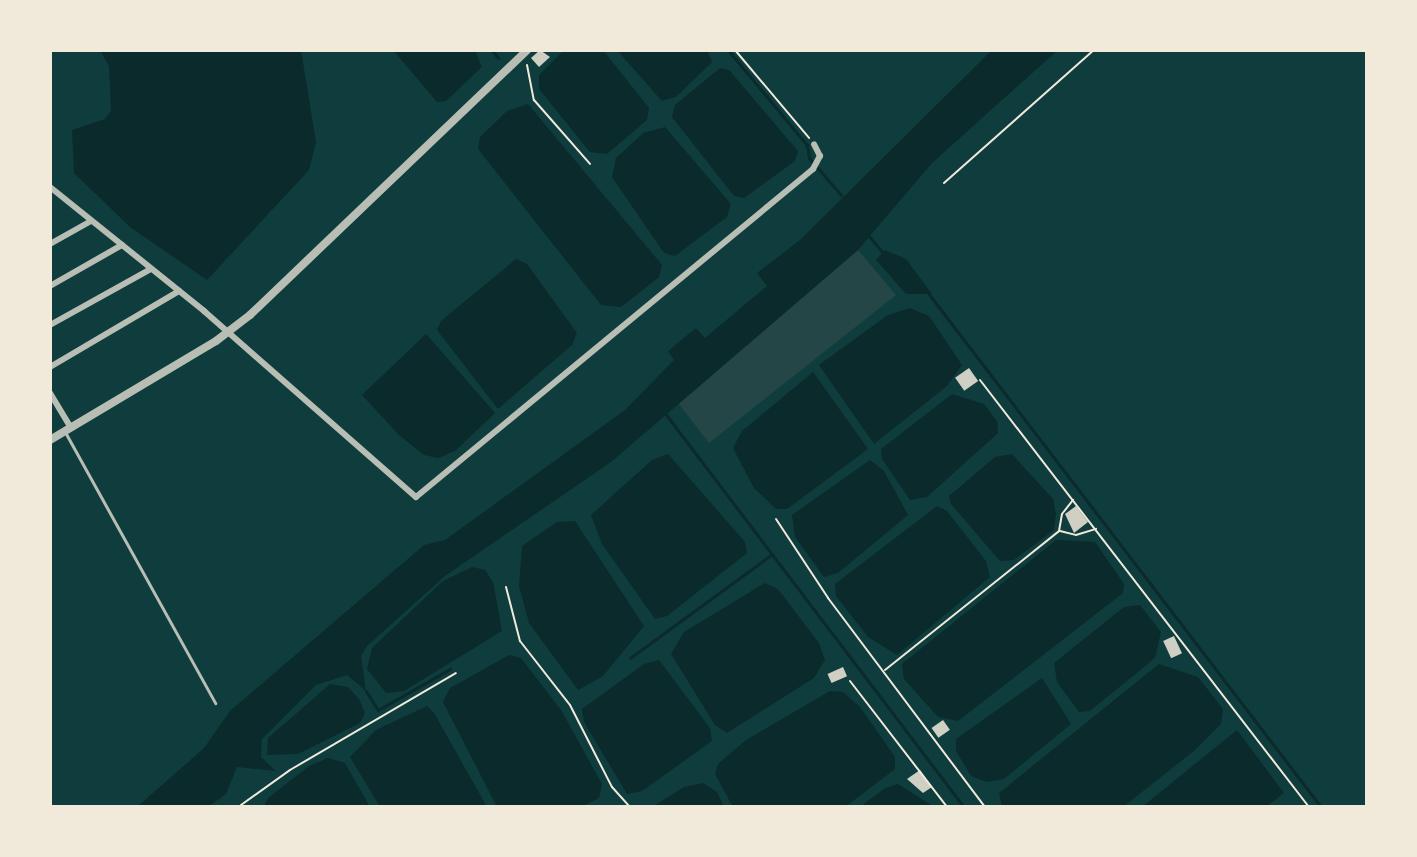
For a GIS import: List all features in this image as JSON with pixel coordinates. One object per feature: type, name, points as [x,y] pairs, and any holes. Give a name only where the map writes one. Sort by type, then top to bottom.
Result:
[{"type":"street","points":[[50,440],[227,333],[526,51]]},
{"type":"street","points":[[51,190],[179,291],[416,497],[813,169],[820,156],[814,144]]},
{"type":"street","points":[[50,244],[91,221]]},
{"type":"street","points":[[50,286],[122,245]]},
{"type":"street","points":[[50,325],[151,269]]},
{"type":"street","points":[[50,367],[179,291]]},
{"type":"street","points":[[50,393],[68,430]]},
{"type":"lane","points":[[68,430],[215,703]]},
{"type":"path","points":[[735,50],[814,144]]},
{"type":"path","points":[[944,183],[1094,50]]},
{"type":"path","points":[[526,51],[534,100],[590,164]]},
{"type":"path","points":[[980,380],[1309,807]]},
{"type":"path","points":[[884,670],[1059,531],[1062,514],[1074,499]]},
{"type":"path","points":[[776,519],[985,807]]},
{"type":"path","points":[[1059,531],[1076,535],[1097,529]]},
{"type":"path","points":[[506,587],[520,641],[570,705],[612,787],[630,807]]},
{"type":"path","points":[[218,807],[242,806],[290,770],[456,673]]},
{"type":"path","points":[[850,681],[947,807]]},
{"type":"shaded area","points":[[100,50],[301,50],[316,142],[309,170],[207,280],[130,227],[74,173],[72,130],[105,119],[111,111],[109,66]]},
{"type":"shaded area","points":[[393,50],[475,50],[482,67],[446,101],[437,102]]},
{"type":"shaded area","points":[[564,50],[603,50],[649,108],[647,120],[607,154],[590,152],[539,89],[539,75]]},
{"type":"shaded area","points":[[617,50],[707,50],[712,62],[676,97],[662,101]]},
{"type":"shaded area","points":[[992,50],[1058,50],[932,163],[858,250],[611,462],[445,576],[367,646],[361,656],[366,691],[347,675],[316,685],[262,739],[261,757],[276,771],[237,767],[226,794],[208,807],[137,807],[204,748],[230,711],[424,545],[445,540],[625,410],[674,360],[668,351],[696,328],[705,338],[767,286],[757,273],[800,240]]},
{"type":"shaded area","points":[[720,68],[729,70],[798,151],[795,161],[744,198],[734,196],[672,117],[675,105]]},
{"type":"shaded area","points":[[528,104],[662,265],[659,277],[621,307],[601,305],[478,149],[480,137],[507,111]]},
{"type":"shaded area","points":[[665,127],[731,204],[727,217],[675,256],[664,253],[612,177],[616,158],[643,133]]},
{"type":"shaded area","points":[[858,250],[896,295],[709,443],[678,403]]},
{"type":"shaded area","points":[[885,250],[906,259],[932,294],[906,294],[876,260]]},
{"type":"shaded area","points":[[516,259],[527,264],[577,333],[572,345],[498,409],[437,330],[441,321]]},
{"type":"shaded area","points":[[910,308],[929,316],[962,365],[947,386],[874,444],[819,365],[888,315]]},
{"type":"shaded area","points":[[426,334],[495,413],[455,451],[438,458],[424,455],[399,435],[362,395]]},
{"type":"shaded area","points":[[813,372],[868,449],[787,509],[776,509],[754,488],[733,448],[742,431]]},
{"type":"shaded area","points":[[952,394],[984,404],[997,421],[998,433],[927,497],[910,500],[882,459],[881,449]]},
{"type":"shaded area","points":[[668,454],[745,542],[747,553],[667,616],[655,619],[602,544],[591,515],[652,460]]},
{"type":"shaded area","points":[[1012,454],[1053,499],[1056,514],[1054,530],[1014,560],[1000,561],[951,504],[949,496],[995,457]]},
{"type":"shaded area","points":[[870,460],[884,471],[908,515],[838,573],[824,577],[795,537],[792,515]]},
{"type":"shaded area","points":[[937,506],[947,511],[986,561],[990,577],[897,655],[868,637],[836,596],[835,584]]},
{"type":"shaded area","points":[[575,521],[644,626],[603,676],[578,690],[529,623],[519,586],[522,546],[557,522]]},
{"type":"shaded area","points":[[1056,540],[1095,542],[1124,584],[1123,593],[958,721],[938,717],[904,679],[902,664]]},
{"type":"shaded area","points":[[472,567],[485,570],[493,582],[502,631],[404,691],[386,693],[367,669],[372,648],[443,581]]},
{"type":"shaded area","points":[[765,583],[778,589],[819,643],[825,660],[814,678],[727,733],[715,725],[671,654],[684,632]]},
{"type":"shaded area","points":[[1140,605],[1161,632],[1155,658],[1090,711],[1079,712],[1057,682],[1054,663],[1124,607]]},
{"type":"shaded area","points":[[509,655],[521,658],[561,710],[602,784],[599,798],[581,807],[497,807],[443,702],[450,688]]},
{"type":"shaded area","points":[[659,660],[710,728],[712,741],[642,791],[627,794],[584,722],[582,709],[644,664]]},
{"type":"shaded area","points":[[1159,664],[1198,677],[1223,709],[1221,724],[1195,750],[1123,807],[1002,807],[999,793]]},
{"type":"shaded area","points":[[1042,678],[1071,724],[1004,779],[986,782],[971,776],[956,751],[956,739]]},
{"type":"shaded area","points":[[330,684],[348,687],[359,699],[365,713],[360,723],[298,754],[267,755],[268,738]]},
{"type":"shaded area","points":[[830,691],[843,692],[860,707],[895,757],[895,769],[845,807],[733,807],[715,774],[718,764],[746,740]]},
{"type":"shaded area","points":[[427,706],[434,713],[487,807],[380,807],[350,757],[376,730]]},
{"type":"shaded area","points":[[1237,730],[1284,793],[1266,807],[1142,807]]},
{"type":"shaded area","points":[[328,758],[345,763],[370,807],[264,807],[268,798],[309,766]]},
{"type":"shaded area","points":[[703,783],[717,792],[724,807],[652,807],[684,787]]},
{"type":"shaded area","points":[[898,784],[934,807],[860,807],[885,788]]},
{"type":"building","points":[[540,50],[550,57],[539,67],[531,58]]},
{"type":"building","points":[[969,368],[978,381],[964,391],[955,378]]},
{"type":"building","points":[[1076,506],[1088,522],[1074,533],[1065,514]]},
{"type":"building","points":[[1174,636],[1182,653],[1171,658],[1163,641]]},
{"type":"building","points":[[843,667],[847,676],[832,683],[827,674]]},
{"type":"building","points":[[943,720],[950,730],[938,738],[932,728]]},
{"type":"building","points":[[920,770],[932,787],[923,793],[907,779]]},
{"type":"waterway","points":[[492,50],[498,58]]},
{"type":"waterway","points":[[728,50],[807,145],[809,158],[841,195]]},
{"type":"waterway","points":[[868,235],[884,254]]},
{"type":"waterway","points":[[928,293],[1321,807]]},
{"type":"waterway","points":[[664,412],[964,807]]},
{"type":"waterway","points":[[630,658],[772,554]]},
{"type":"waterway","points":[[366,691],[378,710],[450,669]]}]
